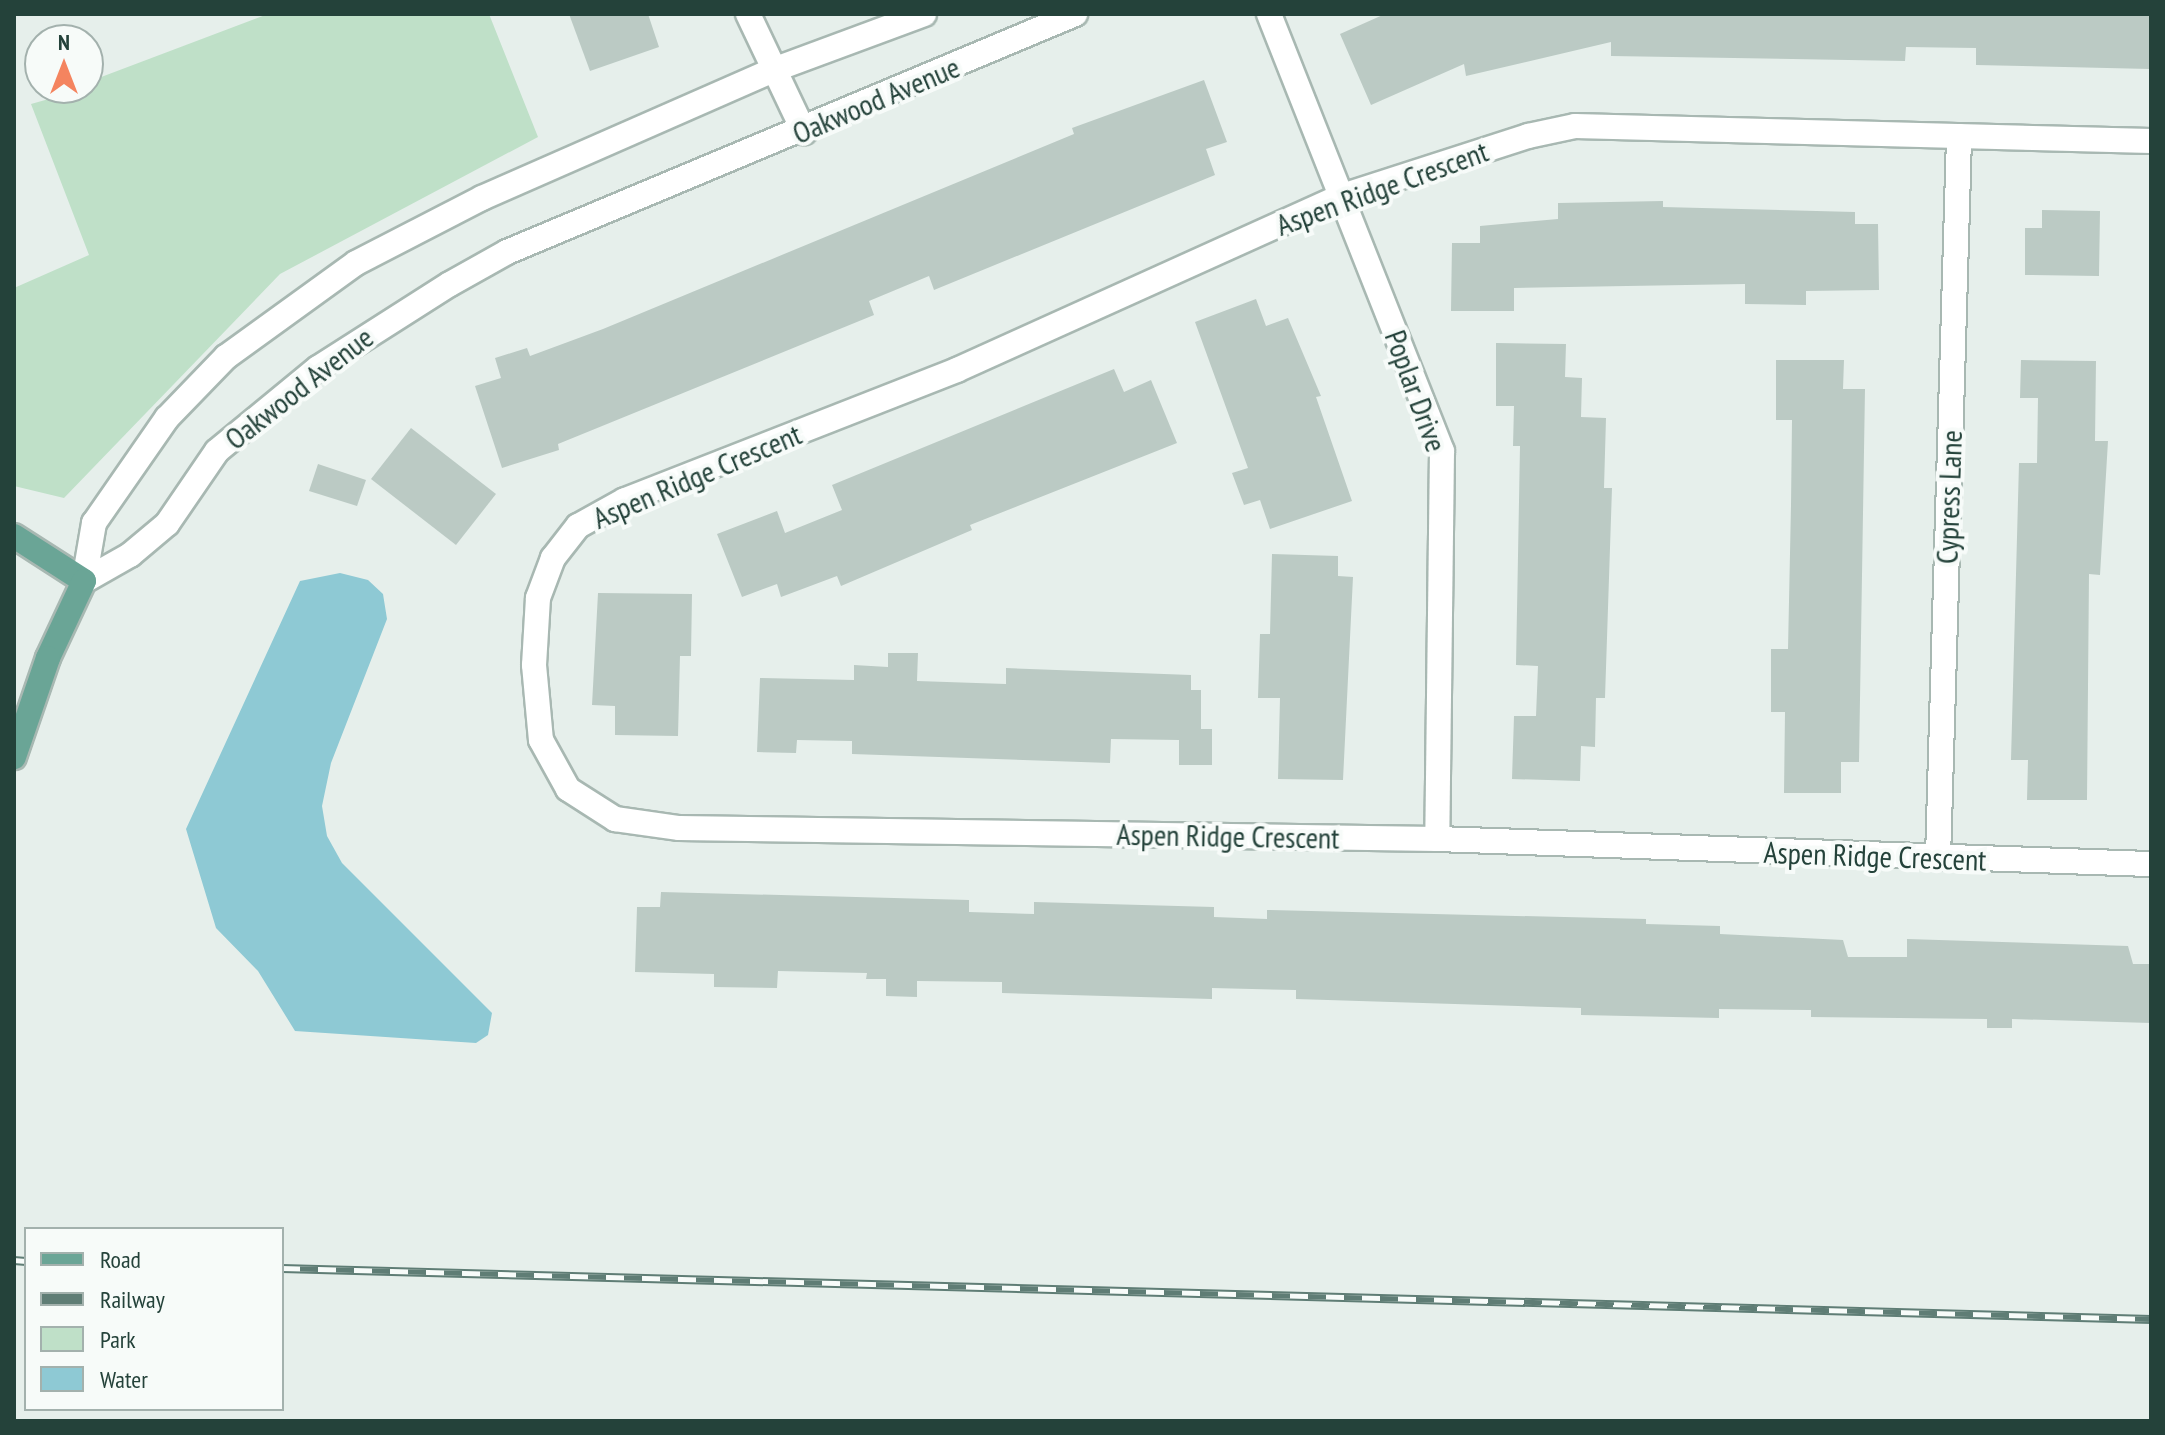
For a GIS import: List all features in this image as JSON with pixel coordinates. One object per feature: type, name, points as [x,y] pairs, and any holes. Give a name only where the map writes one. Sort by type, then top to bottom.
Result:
[{"type":"main road","points":[[14,536],[84,581],[14,757]]},
{"type":"street","points":[[748,14],[804,132]]},
{"type":"street","name":"Oakwood Avenue","points":[[84,581],[94,523],[167,418],[226,357],[295,305],[425,226],[773,70],[924,14]]},
{"type":"street","name":"Oakwood Avenue","points":[[84,581],[130,555],[167,524],[217,451],[385,321],[507,252],[804,132],[1075,14]]},
{"type":"street","name":"Poplar Drive","points":[[1269,14],[1442,451],[1437,839]]},
{"type":"street","name":"Aspen Ridge Crescent","points":[[2151,141],[1575,126],[1342,196],[957,370],[625,500],[578,526],[553,558],[538,598],[534,665],[541,740],[568,789],[615,819],[679,828],[1437,839],[2151,864]]},
{"type":"street","name":"Cypress Lane","points":[[1938,858],[1959,136]]},
{"type":"green space","points":[[268,14],[489,14],[538,137],[280,274],[64,498],[14,486],[14,288],[89,255],[31,104],[104,104],[104,76]]},
{"type":"water","points":[[340,573],[368,580],[383,594],[387,619],[331,763],[322,806],[327,836],[342,863],[492,1013],[488,1035],[476,1043],[295,1031],[258,971],[216,928],[186,829],[300,581]]},
{"type":"building","points":[[569,14],[648,14],[659,47],[590,71]]},
{"type":"building","points":[[1385,14],[2150,14],[2150,69],[1976,65],[1976,48],[1906,47],[1905,61],[1611,56],[1611,42],[1466,76],[1464,64],[1371,105],[1340,34]]},
{"type":"building","points":[[1204,80],[1227,142],[1206,149],[1215,175],[934,290],[929,276],[869,301],[874,315],[558,444],[559,450],[502,468],[475,386],[501,378],[495,358],[527,348],[530,356],[603,329],[1074,134],[1072,128]]},
{"type":"building","points":[[1663,201],[1663,207],[1855,212],[1855,224],[1878,224],[1879,290],[1806,291],[1806,305],[1745,304],[1745,284],[1514,288],[1514,311],[1451,311],[1452,243],[1480,243],[1480,226],[1558,219],[1558,203]]},
{"type":"building","points":[[2042,210],[2100,211],[2099,276],[2025,275],[2025,228],[2042,228]]},
{"type":"building","points":[[1256,299],[1266,326],[1288,318],[1321,396],[1316,397],[1352,501],[1270,529],[1260,500],[1244,505],[1232,473],[1248,468],[1195,322]]},
{"type":"building","points":[[1496,343],[1566,344],[1565,377],[1582,378],[1581,417],[1606,418],[1604,488],[1612,488],[1605,698],[1596,698],[1595,747],[1581,746],[1580,781],[1512,779],[1514,716],[1536,716],[1538,666],[1516,665],[1520,446],[1513,446],[1514,406],[1496,406]]},
{"type":"building","points":[[1776,360],[1844,360],[1843,389],[1865,389],[1859,762],[1841,762],[1841,793],[1784,793],[1785,712],[1771,712],[1771,649],[1788,649],[1791,505],[1792,420],[1776,420]]},
{"type":"building","points":[[2021,360],[2096,361],[2095,441],[2108,441],[2100,575],[2089,574],[2087,800],[2027,800],[2028,760],[2011,760],[2019,463],[2037,463],[2038,398],[2020,398]]},
{"type":"building","points":[[1114,369],[1124,392],[1151,380],[1177,443],[970,525],[972,530],[841,586],[837,576],[781,597],[777,584],[742,597],[717,534],[777,511],[785,533],[842,510],[832,485]]},
{"type":"building","points":[[411,428],[496,494],[456,545],[371,479]]},
{"type":"building","points":[[318,464],[366,480],[357,506],[309,491]]},
{"type":"building","points":[[1272,554],[1338,556],[1338,576],[1353,577],[1343,780],[1278,779],[1280,698],[1258,698],[1260,634],[1270,634]]},
{"type":"building","points":[[598,593],[692,594],[691,656],[680,656],[678,736],[615,735],[615,706],[592,705]]},
{"type":"building","points":[[888,653],[918,653],[917,681],[1006,684],[1006,668],[1191,675],[1191,690],[1201,690],[1201,729],[1212,729],[1212,765],[1179,765],[1179,740],[1111,739],[1110,763],[852,754],[852,741],[797,740],[796,753],[757,752],[760,678],[854,680],[854,665],[888,667]]},
{"type":"building","points":[[661,892],[969,900],[969,912],[1034,914],[1034,902],[1214,907],[1214,917],[1267,919],[1267,910],[1646,919],[1646,924],[1720,926],[1720,934],[1843,940],[1848,957],[1907,957],[1907,939],[2128,946],[2133,964],[2151,964],[2151,1023],[2012,1019],[2012,1028],[1987,1028],[1987,1019],[1811,1017],[1811,1010],[1719,1009],[1719,1018],[1581,1015],[1581,1008],[1296,999],[1296,990],[1212,988],[1212,999],[1002,993],[1002,982],[917,981],[917,997],[886,996],[886,979],[866,979],[867,973],[778,971],[777,988],[714,987],[714,974],[635,972],[637,907],[660,907]]},
{"type":"railway","points":[[14,1260],[24,1261]]},
{"type":"railway","points":[[284,1268],[2151,1319]]}]
